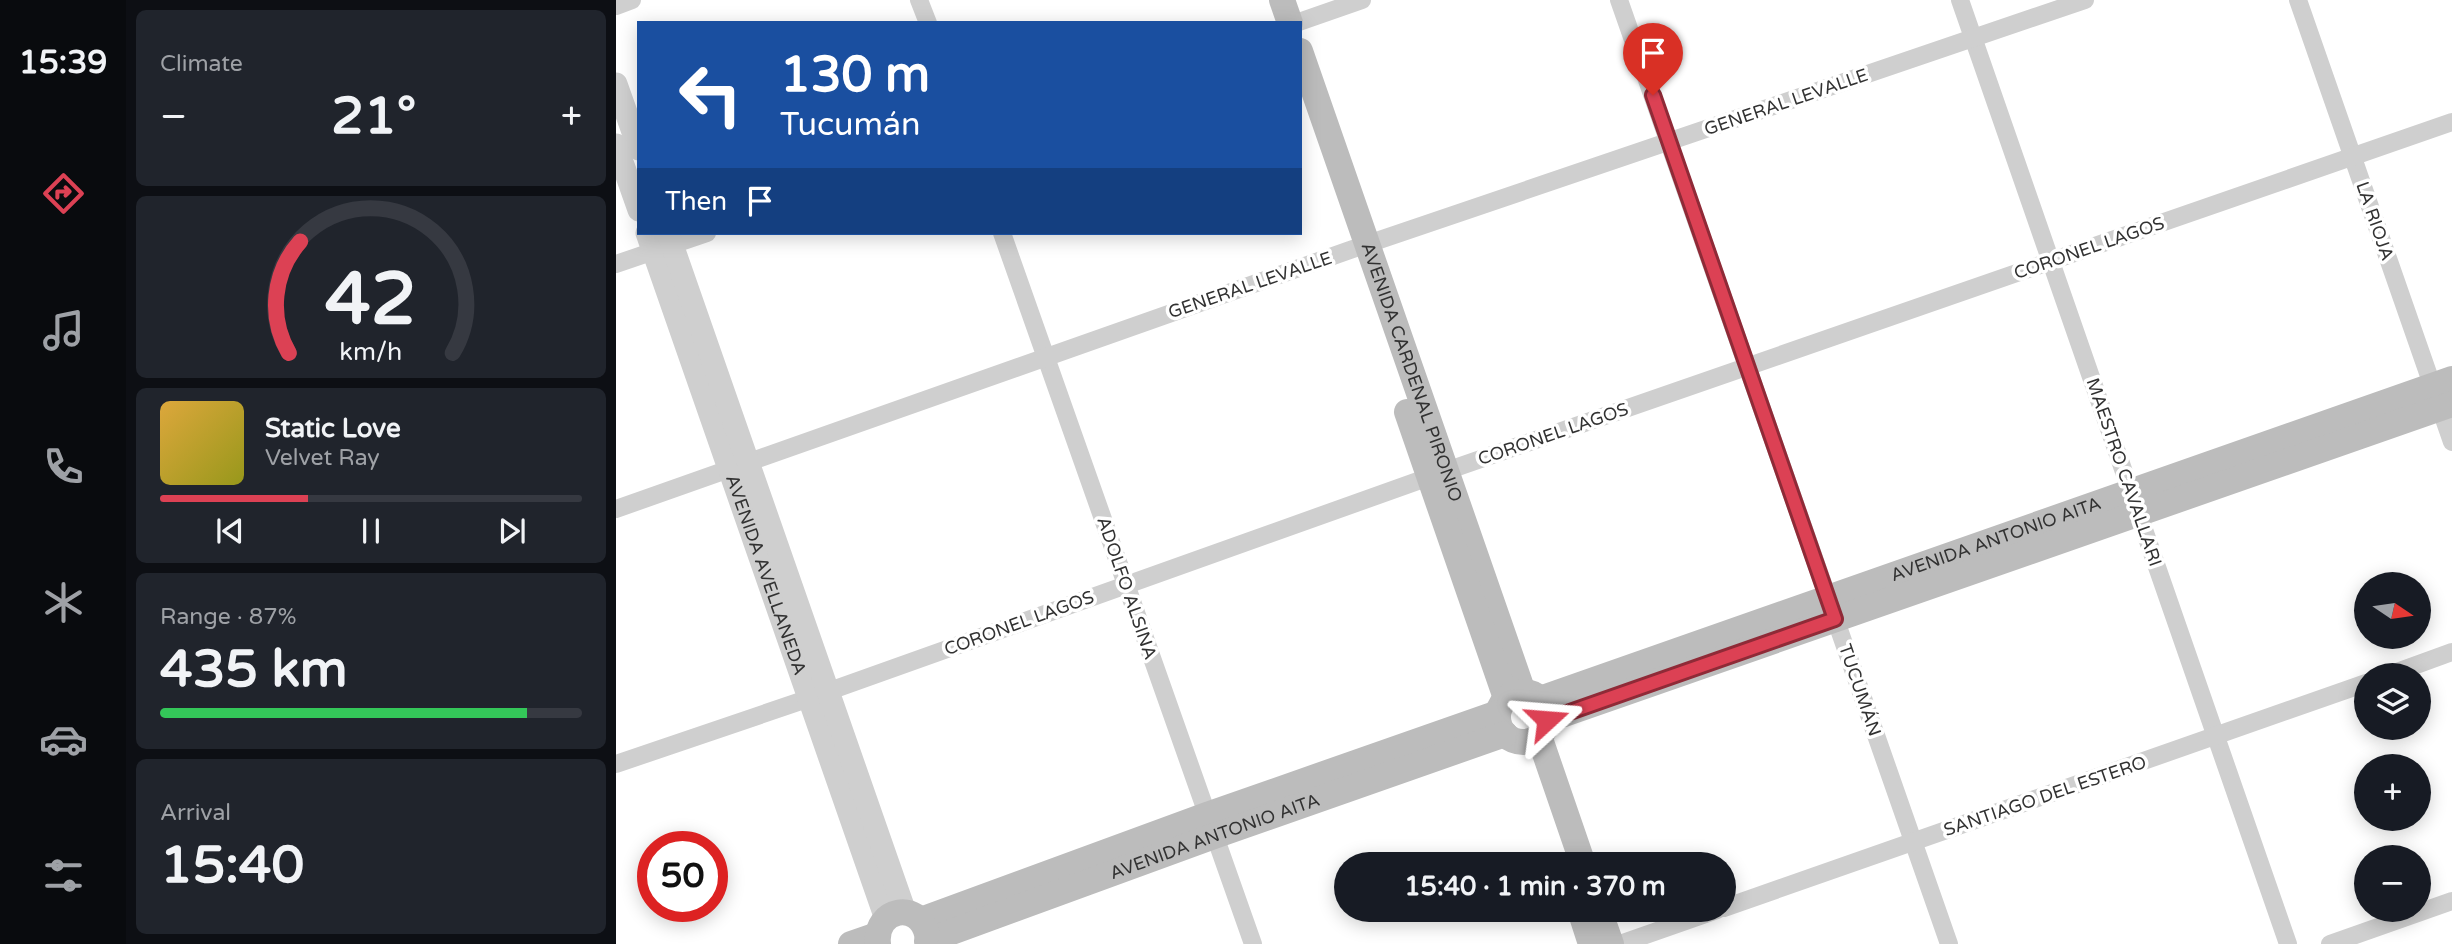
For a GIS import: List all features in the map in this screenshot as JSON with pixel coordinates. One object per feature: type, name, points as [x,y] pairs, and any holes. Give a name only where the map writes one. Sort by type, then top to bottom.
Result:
[{"type":"main road","points":[[1263,0],[1270,21]]},
{"type":"main road","points":[[1282,0],[1289,21]]},
{"type":"main road","name":"AVENIDA CARDENAL PIRONIO","points":[[1302,58],[1359,247],[1522,717],[1561,852]]},
{"type":"main road","name":"AVENIDA CARDENAL PIRONIO","points":[[1302,111],[1359,247]]},
{"type":"main road","name":"AVENIDA ANTONIO AITA","points":[[851,944],[903,931],[1211,825],[2444,394]]},
{"type":"main road","name":"AVENIDA CARDENAL PIRONIO","points":[[1522,717],[1578,852]]},
{"type":"main road","points":[[1584,922],[1591,944]]},
{"type":"main road","points":[[1603,922],[1611,944]]},
{"type":"street","points":[[616,6],[632,0]]},
{"type":"street","points":[[919,0],[927,21]]},
{"type":"street","points":[[1302,21],[1362,0]]},
{"type":"street","name":"TUCUMÁN","points":[[1619,0],[1949,944]]},
{"type":"street","name":"MAESTRO CAVALLARI","points":[[1961,0],[2288,944]]},
{"type":"street","name":"GENERAL LEVALLE","points":[[616,509],[1359,247],[2085,0]]},
{"type":"street","name":"LA RIOJA","points":[[2298,0],[2352,156],[2444,394],[2452,442]]},
{"type":"street","points":[[616,84],[637,143]]},
{"type":"street","name":"CORONEL LAGOS","points":[[616,764],[1438,474],[2452,122]]},
{"type":"street","points":[[616,145],[637,204]]},
{"type":"street","points":[[616,264],[660,240],[694,235]]},
{"type":"street","name":"ADOLFO ALSINA","points":[[1003,235],[1253,944]]},
{"type":"street","name":"AVENIDA AVELLANEDA","points":[[660,240],[817,695],[903,931]]},
{"type":"street","points":[[2422,663],[2452,652]]},
{"type":"street","name":"SANTIAGO DEL ESTERO","points":[[1736,904],[2354,687]]},
{"type":"street","points":[[2330,944],[2452,901]]},
{"type":"street","points":[[1620,944],[1683,922]]},
{"type":"route","points":[[1547,720],[1835,619],[1653,95]]}]
